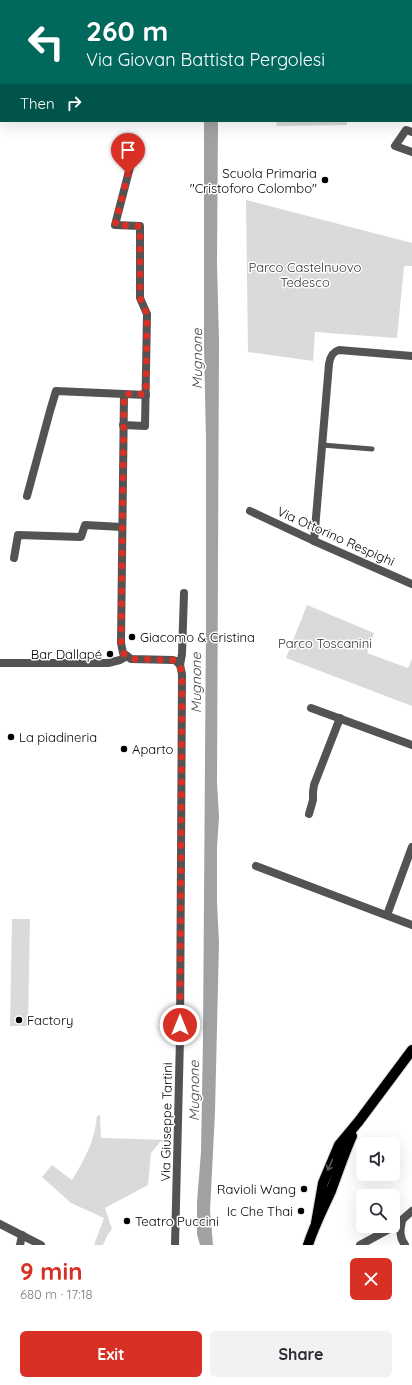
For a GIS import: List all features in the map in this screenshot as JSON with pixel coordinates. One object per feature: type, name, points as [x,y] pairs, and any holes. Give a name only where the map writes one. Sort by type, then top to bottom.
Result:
[{"type":"main road","points":[[308,1245],[346,1149],[359,1121],[412,1050]]},
{"type":"street","points":[[412,132],[406,130],[395,146],[412,152]]},
{"type":"street","points":[[123,425],[145,426],[147,314],[140,298],[140,226],[115,225],[136,144]]},
{"type":"street","points":[[314,541],[330,357],[339,350],[412,356]]},
{"type":"street","points":[[27,496],[56,391],[146,394]]},
{"type":"street","points":[[124,394],[122,651],[126,656],[133,659],[173,660],[180,665]]},
{"type":"street","name":"Via Ottorino Respighi","points":[[250,511],[412,584]]},
{"type":"street","points":[[14,558],[18,535],[80,537],[85,525],[122,527]]},
{"type":"street","name":"Via Giuseppe Tartini","points":[[175,1245],[180,1038],[182,674],[180,665],[182,654],[184,593]]},
{"type":"street","points":[[0,663],[108,663],[120,660],[126,656]]},
{"type":"street","points":[[311,708],[412,745]]},
{"type":"street","points":[[309,814],[313,800],[314,786],[340,718]]},
{"type":"street","points":[[387,915],[412,847]]},
{"type":"street","points":[[256,866],[412,925]]},
{"type":"street","points":[[360,1245],[379,1236],[402,1221],[412,1211]]},
{"type":"street","points":[[402,1221],[400,1235],[405,1245]]},
{"type":"street","points":[[0,1224],[41,1245]]},
{"type":"street","points":[[20,1245],[22,1235]]},
{"type":"lane","points":[[322,445],[372,449]]},
{"type":"green space","points":[[276,122],[347,122],[347,125],[277,126]]},
{"type":"green space","name":"Parco Castelnuovo Tedesco","points":[[246,200],[412,243],[412,266],[404,266],[397,338],[315,332],[313,361],[248,352]]},
{"type":"green space","name":"Parco Toscanini","points":[[307,605],[374,633],[367,653],[408,668],[412,659],[412,706],[286,658]]},
{"type":"green space","points":[[12,919],[30,919],[28,1026],[10,1026]]},
{"type":"green space","points":[[100,1115],[101,1138],[169,1140],[169,1142],[160,1142],[151,1153],[148,1185],[105,1208],[112,1229],[103,1245],[94,1245],[104,1218],[71,1203],[42,1177],[52,1165],[72,1180],[89,1149],[97,1116]]},
{"type":"shaded area","points":[[204,122],[218,122],[217,263],[219,341],[217,783],[219,817],[217,847],[217,903],[219,943],[215,1112],[210,1211],[213,1245],[200,1245],[197,1234],[197,1202],[201,1152],[203,1038],[206,622],[206,440],[204,346]]},
{"type":"place","name":"Scuola Primaria \"Cristoforo Colombo\"","points":[[325,180]]},
{"type":"place","name":"Giacomo & Cristina","points":[[132,637]]},
{"type":"place","name":"Bar Dallapé","points":[[110,654]]},
{"type":"place","name":"La piadineria","points":[[11,737]]},
{"type":"place","name":"Aparto","points":[[124,749]]},
{"type":"place","name":"Factory","points":[[19,1020]]},
{"type":"place","name":"Ravioli Wang","points":[[304,1189]]},
{"type":"place","name":"Ic Che Thai","points":[[301,1211]]},
{"type":"place","name":"Teatro Puccini","points":[[127,1221]]},
{"type":"route","points":[[128,174],[115,225],[140,226],[140,298],[147,314],[146,394],[124,394],[121,542],[121,647],[123,653],[131,659],[176,661],[180,665],[182,674],[180,1025]]},
{"type":"water label","name":"Mugnone","points":[[197,359]]},
{"type":"water label","name":"Mugnone","points":[[196,683]]},
{"type":"water label","name":"Mugnone","points":[[194,1091]]}]
